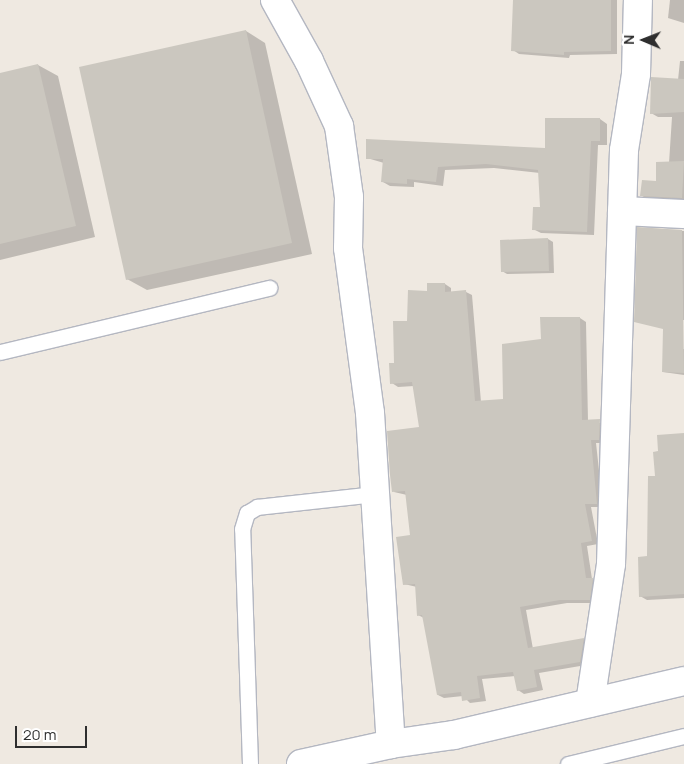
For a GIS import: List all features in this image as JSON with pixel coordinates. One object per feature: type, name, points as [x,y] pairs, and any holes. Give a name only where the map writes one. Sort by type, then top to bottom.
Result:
[{"type":"street","points":[[275,0],[309,61],[339,126],[349,197],[348,248],[370,413],[391,744]]},
{"type":"street","points":[[590,703],[611,564],[624,150],[637,65],[638,0]]},
{"type":"street","points":[[622,211],[684,214]]},
{"type":"street","points":[[301,764],[391,744],[454,735],[684,681]]},
{"type":"lane","points":[[0,352],[269,288]]},
{"type":"lane","points":[[250,764],[242,529],[248,513],[257,507],[374,494]]},
{"type":"lane","points":[[568,764],[684,736]]},
{"type":"building","points":[[513,0],[611,0],[611,51],[564,52],[564,55],[511,51]]},
{"type":"building","points":[[246,30],[292,243],[126,280],[79,67]]},
{"type":"building","points":[[38,64],[76,226],[0,244],[0,73]]},
{"type":"building","points":[[651,77],[684,79],[684,112],[650,114]]},
{"type":"building","points":[[545,118],[600,118],[600,141],[591,141],[587,232],[532,230],[533,207],[540,207],[538,170],[486,164],[438,167],[436,182],[407,179],[407,184],[381,182],[383,159],[366,159],[366,139],[545,148]]},
{"type":"building","points":[[684,161],[682,198],[640,196],[642,180],[656,181],[656,162]]},
{"type":"building","points":[[637,227],[682,230],[684,373],[662,372],[663,329],[634,322]]},
{"type":"building","points":[[548,238],[549,271],[501,272],[500,240]]},
{"type":"building","points":[[427,283],[445,283],[445,292],[466,290],[475,401],[503,399],[502,344],[541,339],[540,317],[580,317],[582,420],[600,419],[599,440],[591,440],[597,504],[585,504],[592,541],[581,543],[586,578],[593,578],[590,600],[560,600],[520,607],[528,648],[584,638],[580,662],[534,670],[537,687],[517,691],[513,672],[477,676],[480,698],[462,701],[461,692],[437,695],[422,615],[417,616],[415,584],[403,585],[396,537],[410,535],[405,491],[392,492],[390,475],[387,431],[419,427],[412,382],[390,384],[389,363],[394,363],[393,321],[407,321],[408,290],[427,291]]},
{"type":"building","points":[[684,433],[684,594],[639,597],[638,557],[647,556],[648,476],[655,476],[653,452],[658,451],[657,435]]}]
